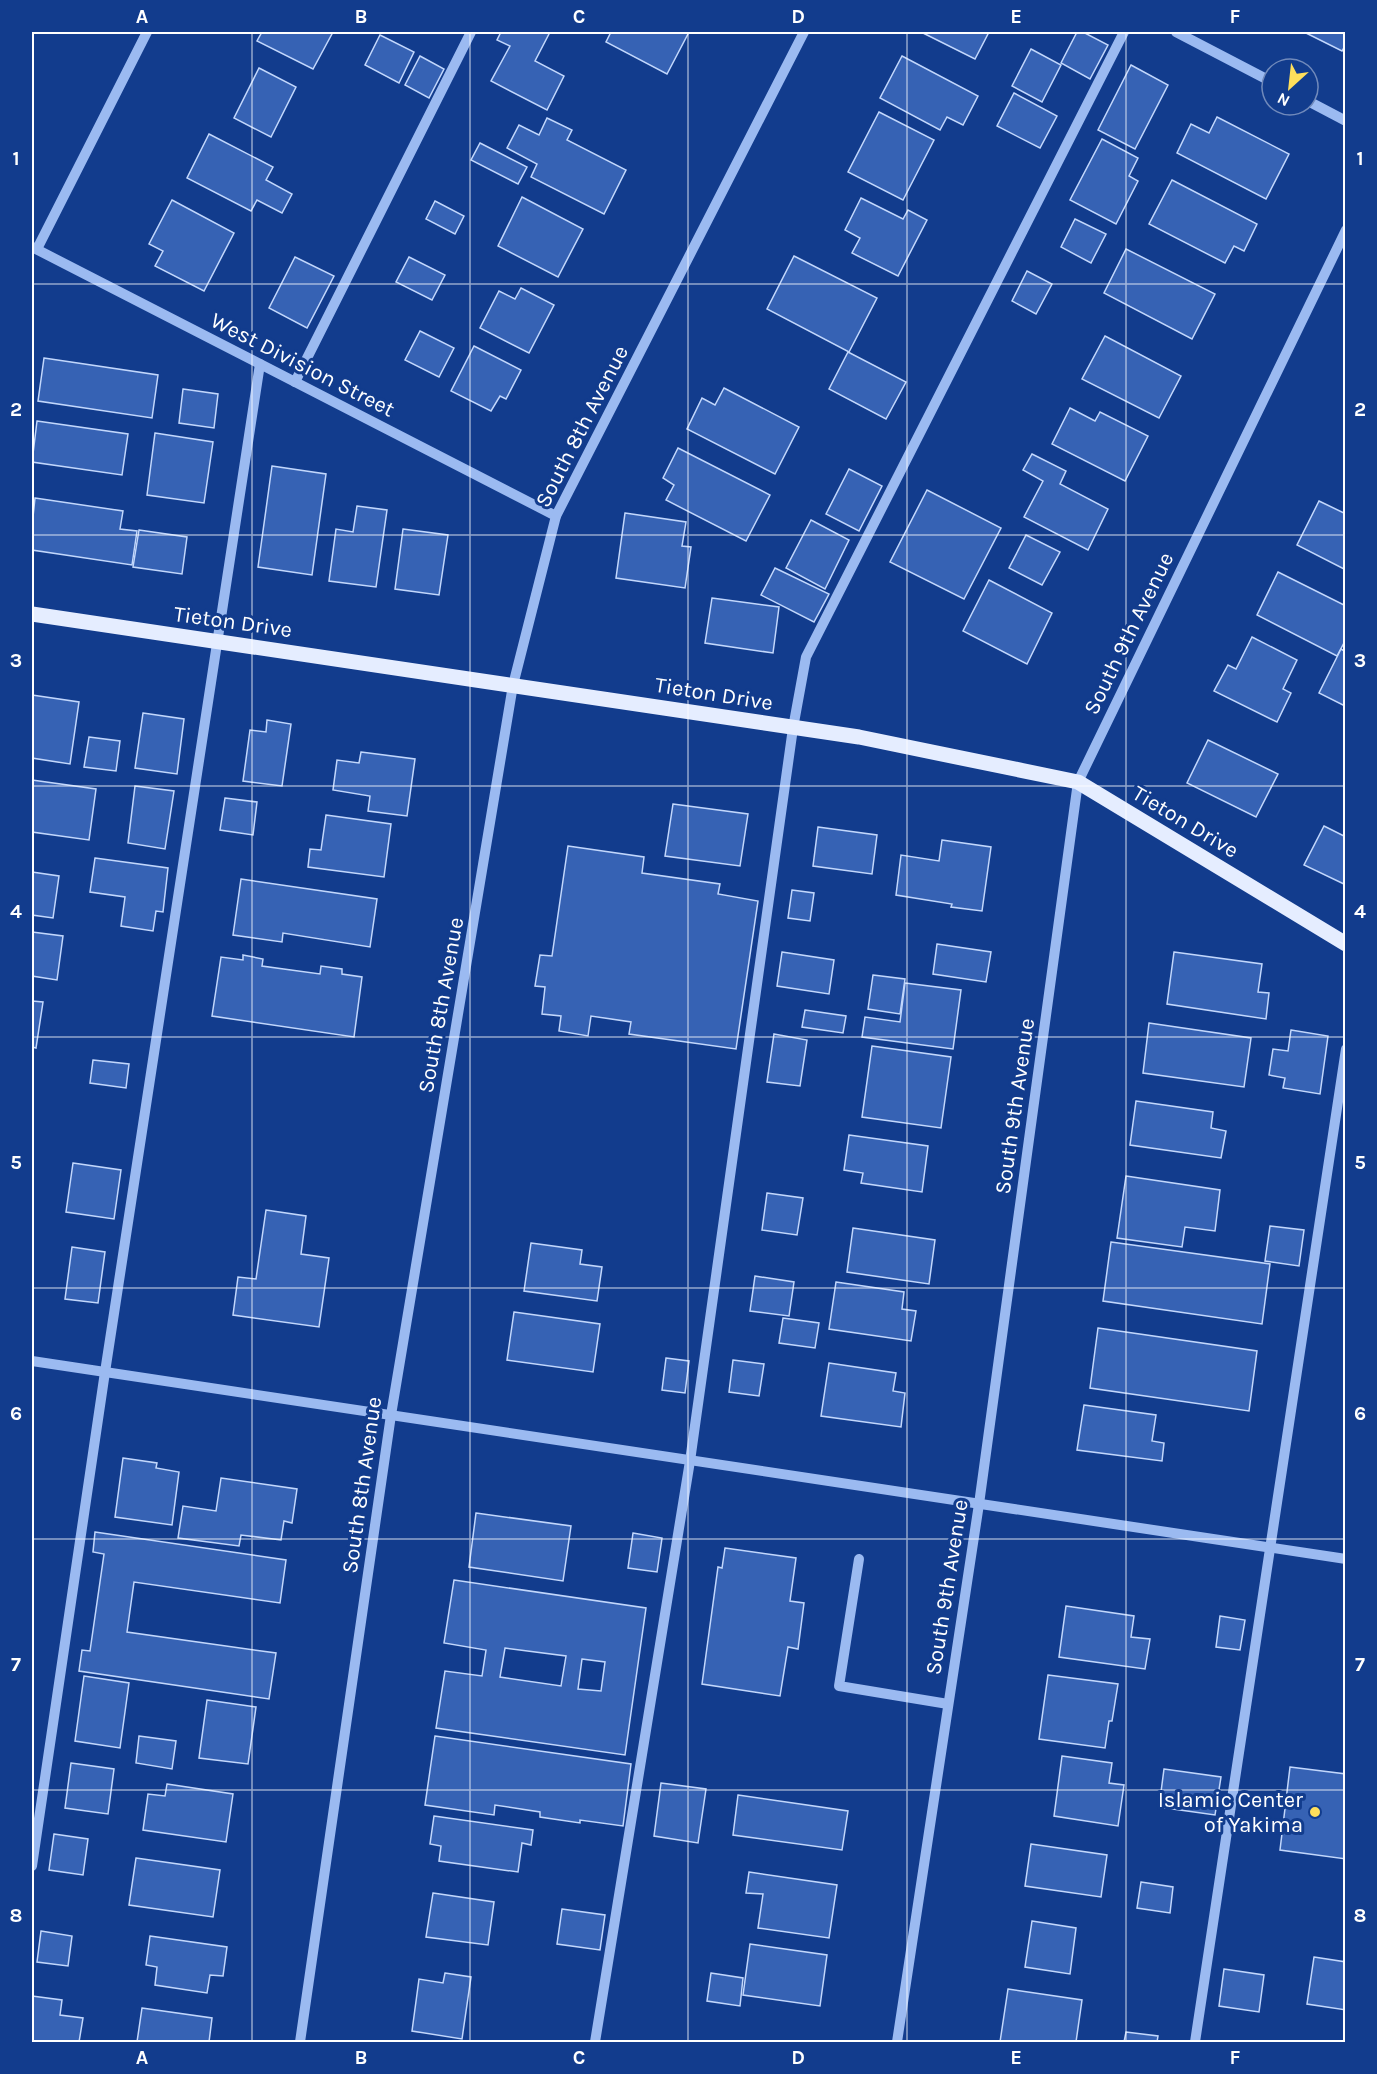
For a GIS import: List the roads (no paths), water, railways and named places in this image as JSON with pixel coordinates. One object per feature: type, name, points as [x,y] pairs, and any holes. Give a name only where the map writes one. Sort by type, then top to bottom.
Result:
[{"type":"main road","name":"Tieton Drive","points":[[32,614],[859,737],[1078,782],[1346,944]]},
{"type":"street","points":[[34,248],[147,32]]},
{"type":"street","points":[[295,382],[471,32]]},
{"type":"street","name":"South 8th Avenue","points":[[300,2043],[391,1415],[513,685],[556,516],[804,32]]},
{"type":"street","points":[[595,2043],[690,1461],[793,728],[806,657],[1124,32]]},
{"type":"street","points":[[1176,32],[1260,76]]},
{"type":"street","points":[[1320,107],[1346,121]]},
{"type":"street","name":"South 9th Avenue","points":[[897,2043],[979,1504],[1078,782],[1346,230]]},
{"type":"street","name":"West Division Street","points":[[34,248],[556,516]]},
{"type":"street","points":[[32,1866],[105,1372],[260,364]]},
{"type":"street","points":[[1195,2043],[1346,1049]]},
{"type":"street","points":[[32,1361],[1346,1559]]},
{"type":"street","points":[[859,1559],[839,1686],[948,1704]]},
{"type":"place","name":"Islamic Center of Yakima","points":[[1315,1812]]}]
